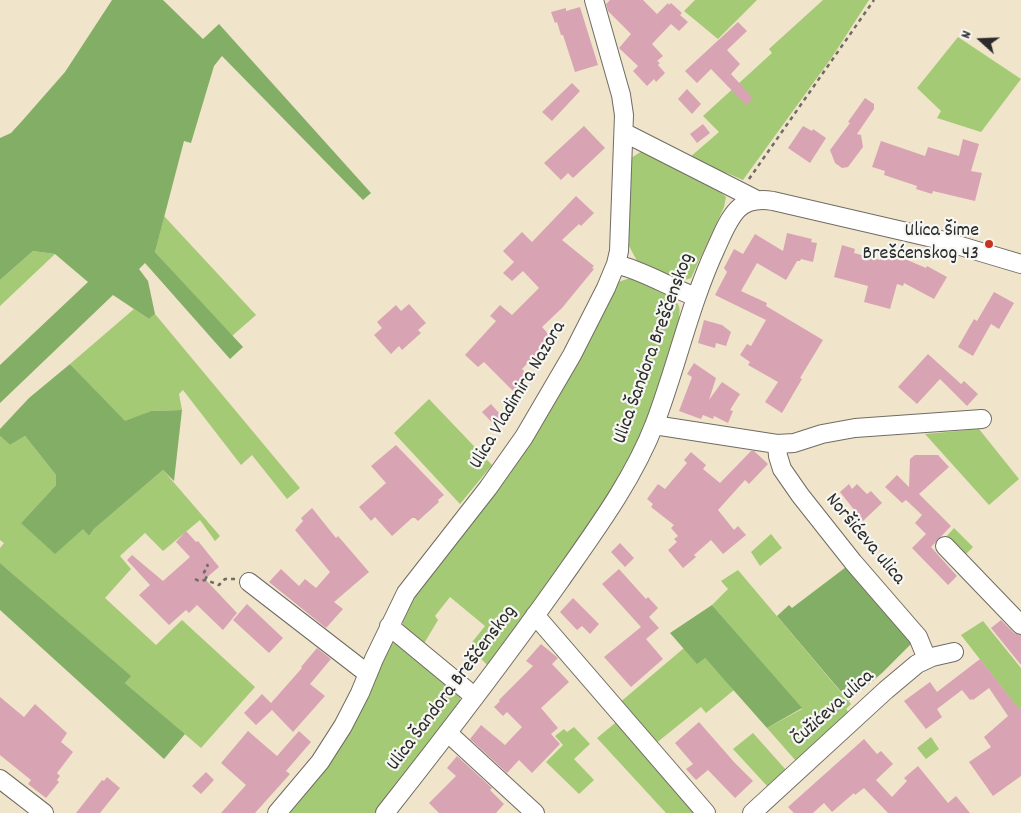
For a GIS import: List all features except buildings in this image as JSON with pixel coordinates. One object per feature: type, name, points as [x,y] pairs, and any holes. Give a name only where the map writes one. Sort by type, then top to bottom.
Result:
[{"type":"street","name":"Ulica Vladimira Nazora","points":[[277,813],[308,777],[343,726],[360,693],[389,626],[413,583],[488,488],[524,437],[572,356],[616,264],[619,251],[624,115],[621,94],[598,3]]},
{"type":"street","points":[[624,133],[757,200],[773,201],[937,239],[1021,264]]},
{"type":"street","name":"Ulica Šandora Breščenskog","points":[[385,813],[448,733],[535,615],[616,498],[633,470],[654,425],[707,266],[728,223],[739,208],[757,200]]},
{"type":"street","points":[[616,264],[640,272],[696,298]]},
{"type":"street","points":[[654,425],[777,444],[794,443],[822,434],[854,428],[982,419]]},
{"type":"street","name":"Noršićeva ulica","points":[[777,444],[782,469],[796,490],[832,536],[918,637],[927,659]]},
{"type":"street","points":[[945,546],[1021,626]]},
{"type":"street","points":[[249,582],[368,674]]},
{"type":"street","points":[[535,615],[706,813]]},
{"type":"street","points":[[389,626],[475,697]]},
{"type":"street","name":"Čužićeva ulica","points":[[752,813],[917,664],[927,659],[954,652]]},
{"type":"street","points":[[448,733],[535,813]]},
{"type":"street","points":[[0,779],[44,813]]},
{"type":"path","points":[[741,191],[874,0]]},
{"type":"path","points":[[205,580],[207,576],[204,572],[208,567],[207,564]]},
{"type":"path","points":[[196,579],[219,585],[225,579],[243,578],[249,582]]},
{"type":"green space","points":[[112,0],[163,0],[203,39],[219,24],[371,193],[363,200],[222,56],[214,66],[191,143],[184,141],[155,252],[243,347],[230,359],[145,263],[139,269],[148,281],[155,314],[149,319],[113,295],[0,403],[0,365],[88,282],[55,254],[33,251],[0,280],[0,138],[11,133],[65,72]]},
{"type":"green space","points":[[695,0],[757,0],[718,39],[684,11]]},
{"type":"green space","points":[[823,0],[869,0],[832,57],[743,180],[727,173],[726,177],[689,158],[719,132],[703,116],[772,53],[769,49]]},
{"type":"green space","points":[[958,37],[1021,79],[981,132],[937,118],[941,111],[917,88]]},
{"type":"green space","points":[[642,151],[717,189],[726,197],[724,207],[691,278],[679,282],[644,267],[637,261],[628,244],[631,158]]},
{"type":"green space","points":[[164,216],[256,315],[232,336],[155,252]]},
{"type":"green space","points":[[33,251],[55,254],[0,306],[0,280]]},
{"type":"green space","points":[[633,277],[673,293],[671,298],[679,306],[679,316],[682,319],[646,424],[631,458],[608,497],[489,667],[469,646],[485,626],[450,597],[435,616],[438,620],[422,647],[410,636],[404,627],[403,611],[618,282]]},
{"type":"green space","points":[[134,309],[149,319],[155,314],[300,488],[287,499],[252,455],[241,465],[183,390],[179,394],[182,410],[151,411],[125,422],[70,364]]},
{"type":"green space","points":[[70,364],[125,421],[151,411],[182,410],[174,481],[163,470],[94,529],[89,536],[83,529],[55,554],[21,523],[56,485],[56,475],[25,436],[10,445],[0,436],[0,429],[29,398]]},
{"type":"green space","points":[[429,399],[492,465],[460,504],[394,433]]},
{"type":"green space","points":[[979,429],[1019,479],[989,505],[925,434]]},
{"type":"green space","points":[[0,436],[10,445],[25,436],[56,475],[56,485],[21,523],[83,528],[89,536],[94,529],[163,470],[220,536],[215,541],[200,520],[163,551],[145,533],[120,556],[131,569],[105,598],[156,645],[182,620],[255,687],[201,748],[125,683],[130,676],[0,563],[0,548],[4,543],[0,540]]},
{"type":"green space","points":[[954,528],[973,547],[963,557],[945,538]]},
{"type":"green space","points":[[771,534],[782,548],[760,566],[751,552]]},
{"type":"green space","points":[[0,563],[131,676],[125,683],[185,734],[164,759],[0,610]]},
{"type":"green space","points":[[850,564],[915,640],[882,673],[849,701],[777,616],[789,605],[792,608]]},
{"type":"green space","points":[[738,570],[851,704],[846,709],[849,713],[796,761],[767,728],[802,709],[712,605],[728,589],[721,581]]},
{"type":"green space","points":[[712,605],[802,708],[767,728],[705,658],[697,664],[670,633]]},
{"type":"green space","points":[[983,621],[1021,668],[1021,712],[961,635]]},
{"type":"green space","points":[[397,642],[460,696],[460,705],[375,813],[284,813],[387,645]]},
{"type":"green space","points":[[684,648],[697,663],[704,657],[734,690],[706,713],[701,707],[655,744],[618,704]]},
{"type":"green space","points":[[620,719],[700,813],[666,813],[597,738]]},
{"type":"green space","points":[[574,727],[590,744],[574,759],[594,780],[579,794],[546,762],[563,745],[555,736],[564,729],[567,732]]},
{"type":"green space","points":[[753,733],[786,770],[768,787],[733,749]]},
{"type":"green space","points":[[931,737],[939,749],[926,759],[917,748]]},
{"type":"place","name":"Ulica Šime Brešćenskog 43","points":[[989,244]]}]
